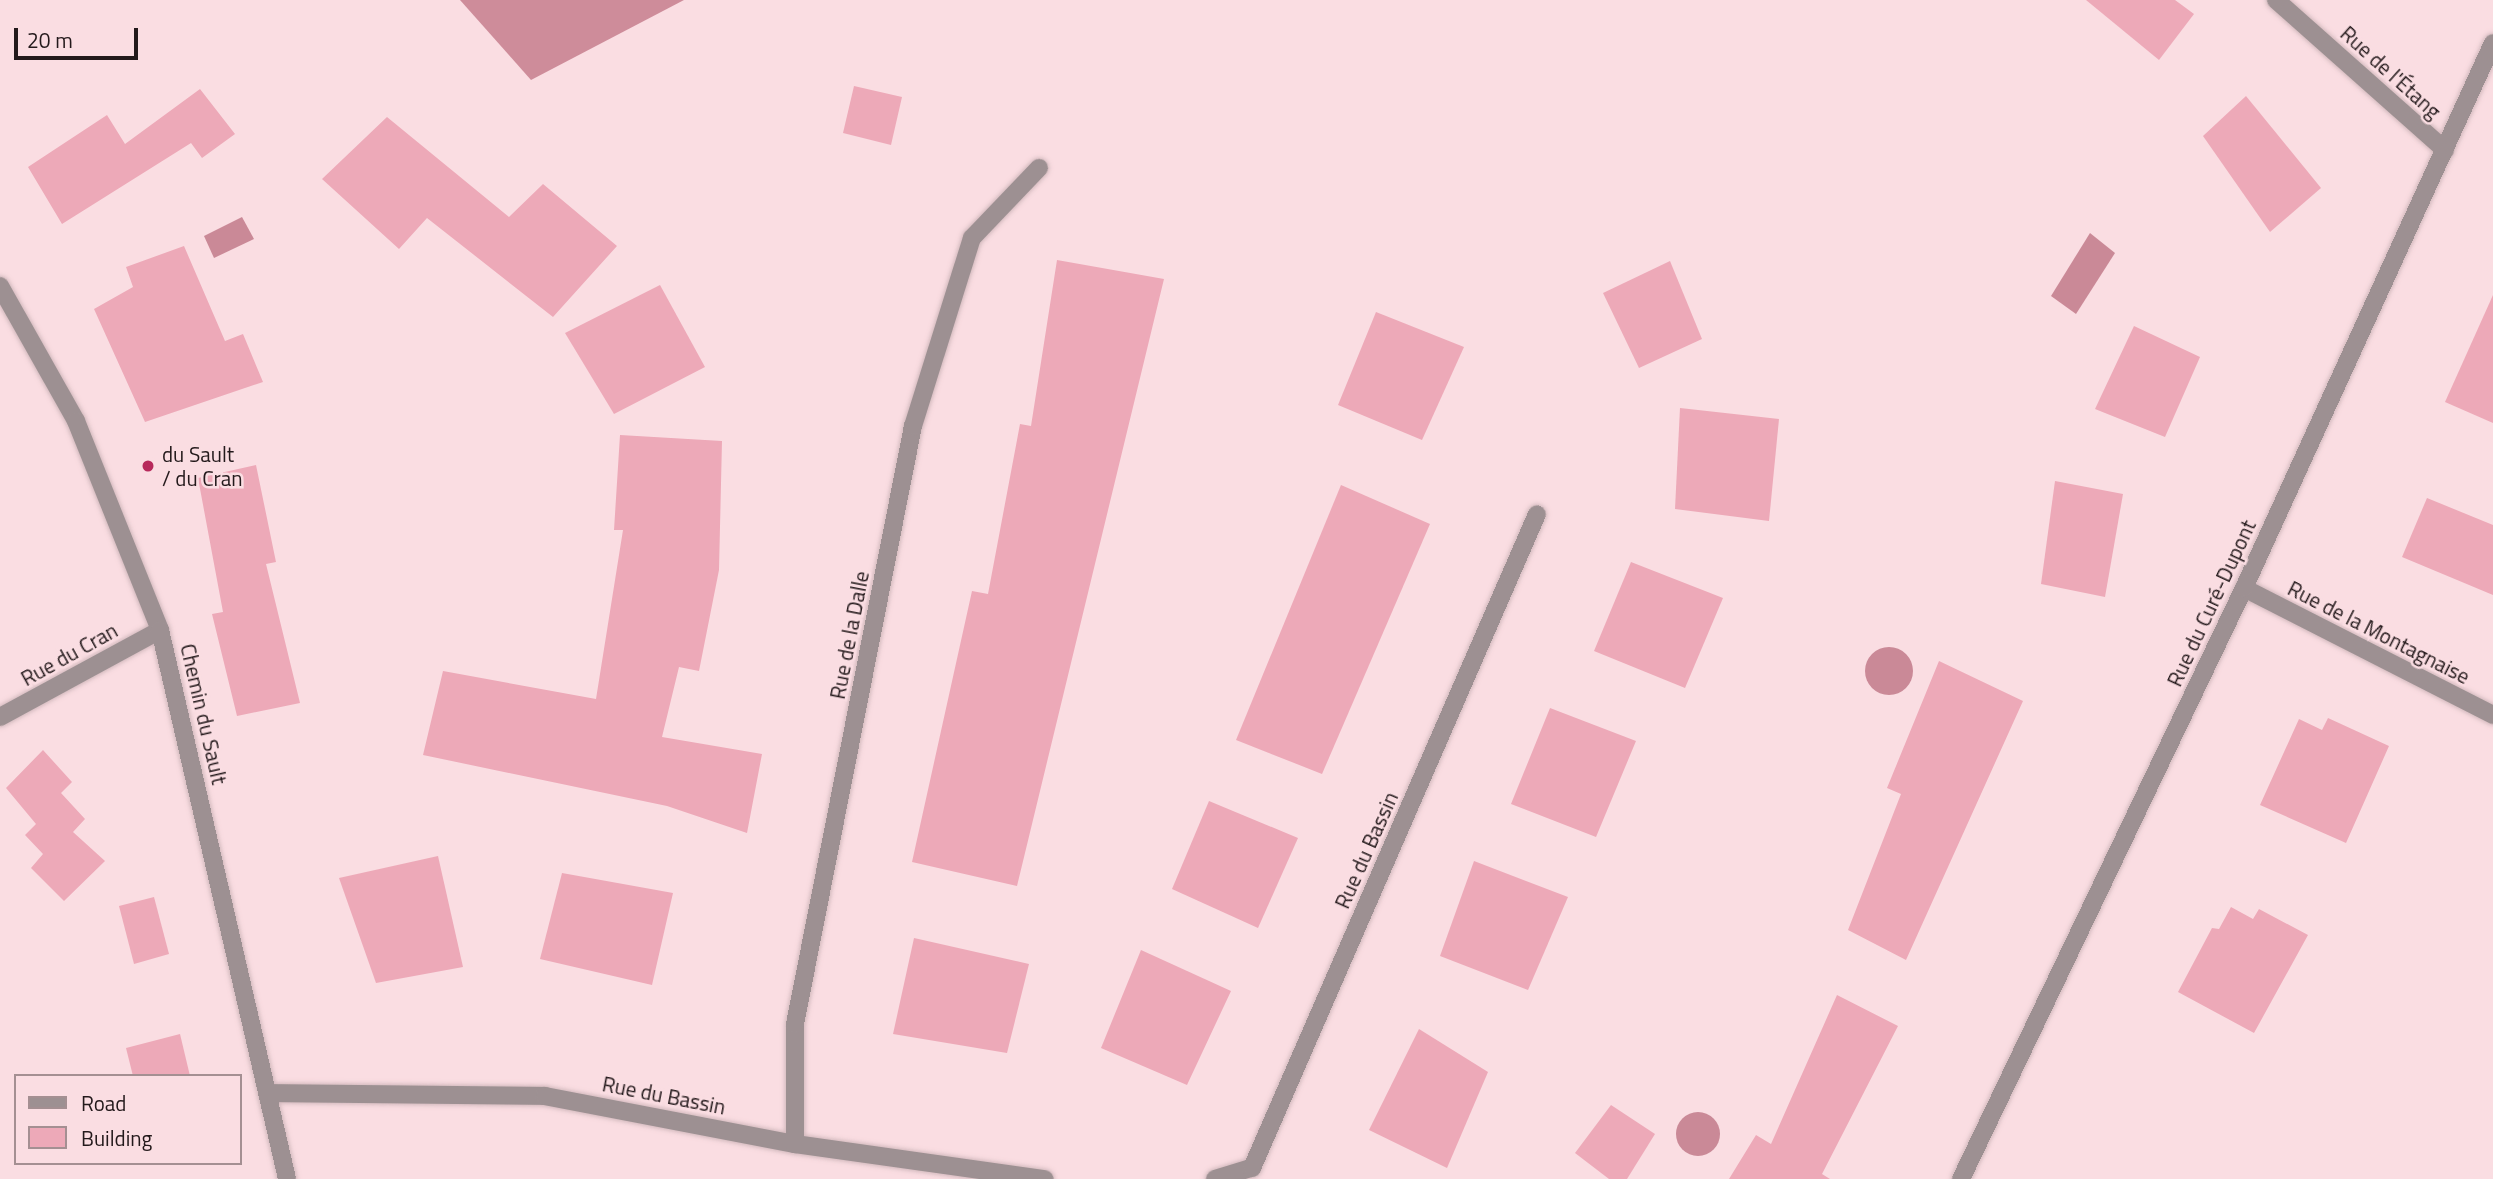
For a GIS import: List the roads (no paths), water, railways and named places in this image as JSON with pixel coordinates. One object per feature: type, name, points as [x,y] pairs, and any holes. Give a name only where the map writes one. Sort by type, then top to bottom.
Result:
[{"type":"street","name":"Rue de l'Étang","points":[[2276,0],[2445,150]]},
{"type":"street","name":"Rue du Curé-Dupont","points":[[1961,1179],[2244,589],[2493,43]]},
{"type":"street","name":"Rue de la Dalle","points":[[795,1144],[795,1024],[913,426],[972,238],[1039,168]]},
{"type":"street","name":"Chemin du Sault","points":[[0,286],[76,421],[160,630],[271,1093],[287,1179]]},
{"type":"street","name":"Rue du Bassin","points":[[1215,1179],[1252,1168],[1536,514]]},
{"type":"street","name":"Rue de la Montagnaise","points":[[2244,589],[2493,715]]},
{"type":"street","name":"Rue du Cran","points":[[0,717],[160,630]]},
{"type":"street","name":"Rue du Bassin","points":[[271,1093],[545,1096],[795,1144],[1045,1179]]},
{"type":"place","name":"du Sault / du Cran","points":[[148,466]]}]
